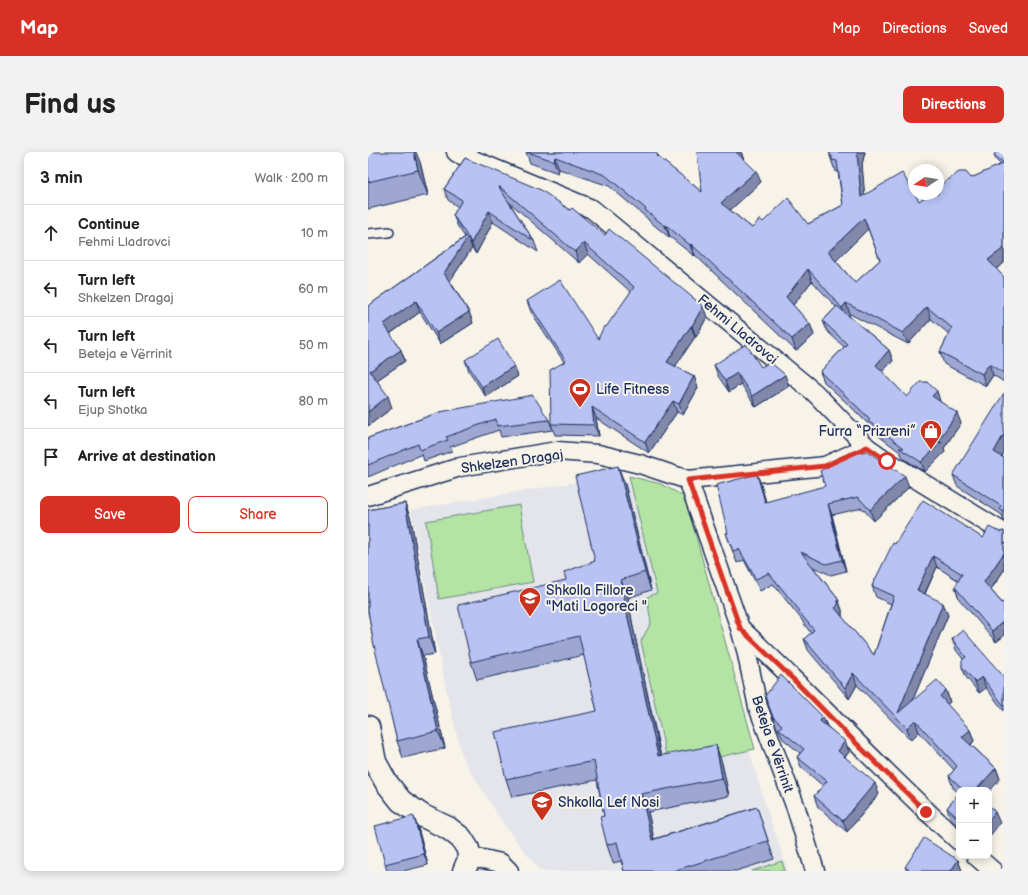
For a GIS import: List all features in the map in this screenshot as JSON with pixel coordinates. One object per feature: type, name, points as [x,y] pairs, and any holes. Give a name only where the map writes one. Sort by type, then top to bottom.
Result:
[{"type":"street","name":"Fehmi Lladrovci","points":[[456,152],[592,209],[815,393],[867,447],[887,461],[1004,533]]},
{"type":"street","name":"Shkelzen Dragaj","points":[[368,496],[460,467],[557,451],[598,454],[640,464],[688,480],[825,466],[867,447]]},
{"type":"street","name":"Beteja e Vërrinit","points":[[688,480],[740,628],[758,707],[796,808],[815,871]]},
{"type":"street","points":[[740,628],[926,812],[956,838]]},
{"type":"street","points":[[368,727],[375,762],[386,782],[401,800],[423,816],[448,828],[461,838],[468,849],[466,865],[483,859],[501,862],[510,871]]},
{"type":"street","points":[[979,859],[993,871]]},
{"type":"lane","points":[[368,234],[389,232]]},
{"type":"shaded area","points":[[594,479],[635,483],[680,516],[765,804],[788,871],[540,871],[504,825],[462,757],[445,684],[411,510]]},
{"type":"green space","points":[[629,476],[661,484],[685,497],[755,749],[669,768],[641,641],[651,623],[647,597],[657,593]]},
{"type":"green space","points":[[519,505],[533,582],[439,599],[426,521]]},
{"type":"green space","points":[[782,861],[785,871],[752,871]]},
{"type":"building","points":[[368,152],[414,152],[418,170],[368,182]]},
{"type":"building","points":[[527,152],[654,152],[702,192],[697,152],[736,152],[756,171],[721,203],[752,228],[760,219],[763,222],[788,198],[808,224],[843,205],[837,161],[832,160],[830,152],[857,152],[861,197],[902,173],[908,182],[908,200],[919,201],[944,200],[944,183],[959,172],[966,172],[971,178],[1004,163],[1004,248],[988,260],[1004,277],[1004,373],[989,364],[982,374],[940,352],[952,328],[927,307],[903,333],[846,303],[842,308],[808,269],[786,297],[810,324],[792,339],[691,244],[690,245],[645,210],[646,209],[605,175],[555,157],[554,161]],"holes":[[[864,218],[880,260],[855,283],[828,252]]]},
{"type":"building","points":[[996,152],[1004,152],[1004,163],[994,155]]},
{"type":"building","points":[[465,158],[541,190],[570,210],[572,208],[605,235],[609,229],[703,306],[692,326],[667,362],[694,376],[679,404],[673,401],[645,442],[592,407],[594,425],[551,424],[550,370],[566,361],[527,301],[560,280],[598,339],[604,326],[606,327],[634,287],[584,243],[575,252],[500,187],[534,241],[489,211],[471,243],[468,237],[444,273],[469,312],[436,333],[416,301],[384,324],[401,350],[370,371],[388,396],[368,412],[368,306],[467,236],[453,215],[462,200],[444,189]]},
{"type":"building","points":[[837,306],[889,350],[876,365],[907,397],[920,382],[927,382],[937,391],[932,396],[957,413],[937,443],[942,442],[921,462],[899,448],[904,448],[868,421],[870,419],[820,372],[847,344],[823,321]]},
{"type":"building","points":[[498,339],[514,366],[482,387],[465,360]]},
{"type":"building","points":[[746,344],[761,367],[770,362],[785,375],[752,396],[737,373],[725,381],[714,365]]},
{"type":"building","points":[[1004,393],[1004,434],[994,452],[1004,458],[1004,512],[1000,509],[1001,506],[953,475]]},
{"type":"building","points":[[533,395],[549,420],[497,426],[496,419],[446,437],[448,440],[420,450],[418,444],[368,465],[368,438],[440,412]]},
{"type":"building","points":[[867,451],[905,476],[870,510],[858,497],[828,504],[842,560],[826,564],[801,552],[838,599],[838,605],[835,608],[874,655],[894,596],[872,586],[893,543],[895,544],[923,500],[983,538],[989,527],[1000,532],[1004,531],[1004,553],[984,582],[1002,603],[1004,602],[1004,621],[992,631],[955,587],[962,574],[933,556],[917,590],[943,603],[898,713],[937,680],[946,690],[940,696],[970,730],[962,737],[996,768],[979,787],[961,787],[949,776],[957,766],[915,720],[907,728],[853,673],[845,688],[804,639],[814,630],[769,573],[756,579],[739,549],[733,551],[726,533],[728,533],[716,485],[757,474],[765,502],[825,486],[820,471],[833,463],[832,461],[848,454]]},
{"type":"building","points":[[618,466],[645,572],[621,580],[658,756],[716,745],[722,778],[641,794],[652,840],[757,807],[768,841],[673,871],[624,871],[617,842],[607,845],[600,817],[604,816],[594,761],[506,779],[495,732],[597,711],[579,636],[471,662],[458,605],[566,580],[564,572],[595,561],[575,476]]},
{"type":"building","points":[[405,503],[429,637],[417,639],[438,731],[397,741],[373,641],[368,610],[368,510]]},
{"type":"building","points":[[963,630],[1004,677],[1004,706],[982,677],[975,682],[962,667],[962,660],[966,657],[952,639]]},
{"type":"building","points":[[781,675],[823,717],[820,721],[845,741],[838,751],[875,783],[843,821],[814,796],[827,781],[797,757],[804,749],[779,729],[782,725],[773,717],[765,696]]},
{"type":"building","points":[[956,797],[956,816],[947,808]]},
{"type":"building","points":[[992,808],[995,812],[992,816]]},
{"type":"building","points":[[413,816],[424,854],[385,864],[375,826]]},
{"type":"building","points":[[924,838],[958,860],[951,871],[911,871],[905,867]]},
{"type":"place","name":"Life Fitness","points":[[580,408]]},
{"type":"place","name":"Furra “Prizreni”","points":[[931,450]]},
{"type":"place","name":"Shkolla Fillore \"Mati Logoreci \"","points":[[530,618]]},
{"type":"place","name":"Shkolla Lef Nosi","points":[[542,822]]},
{"type":"route","points":[[887,461],[867,447],[825,466],[688,480],[740,628],[926,812]]}]
